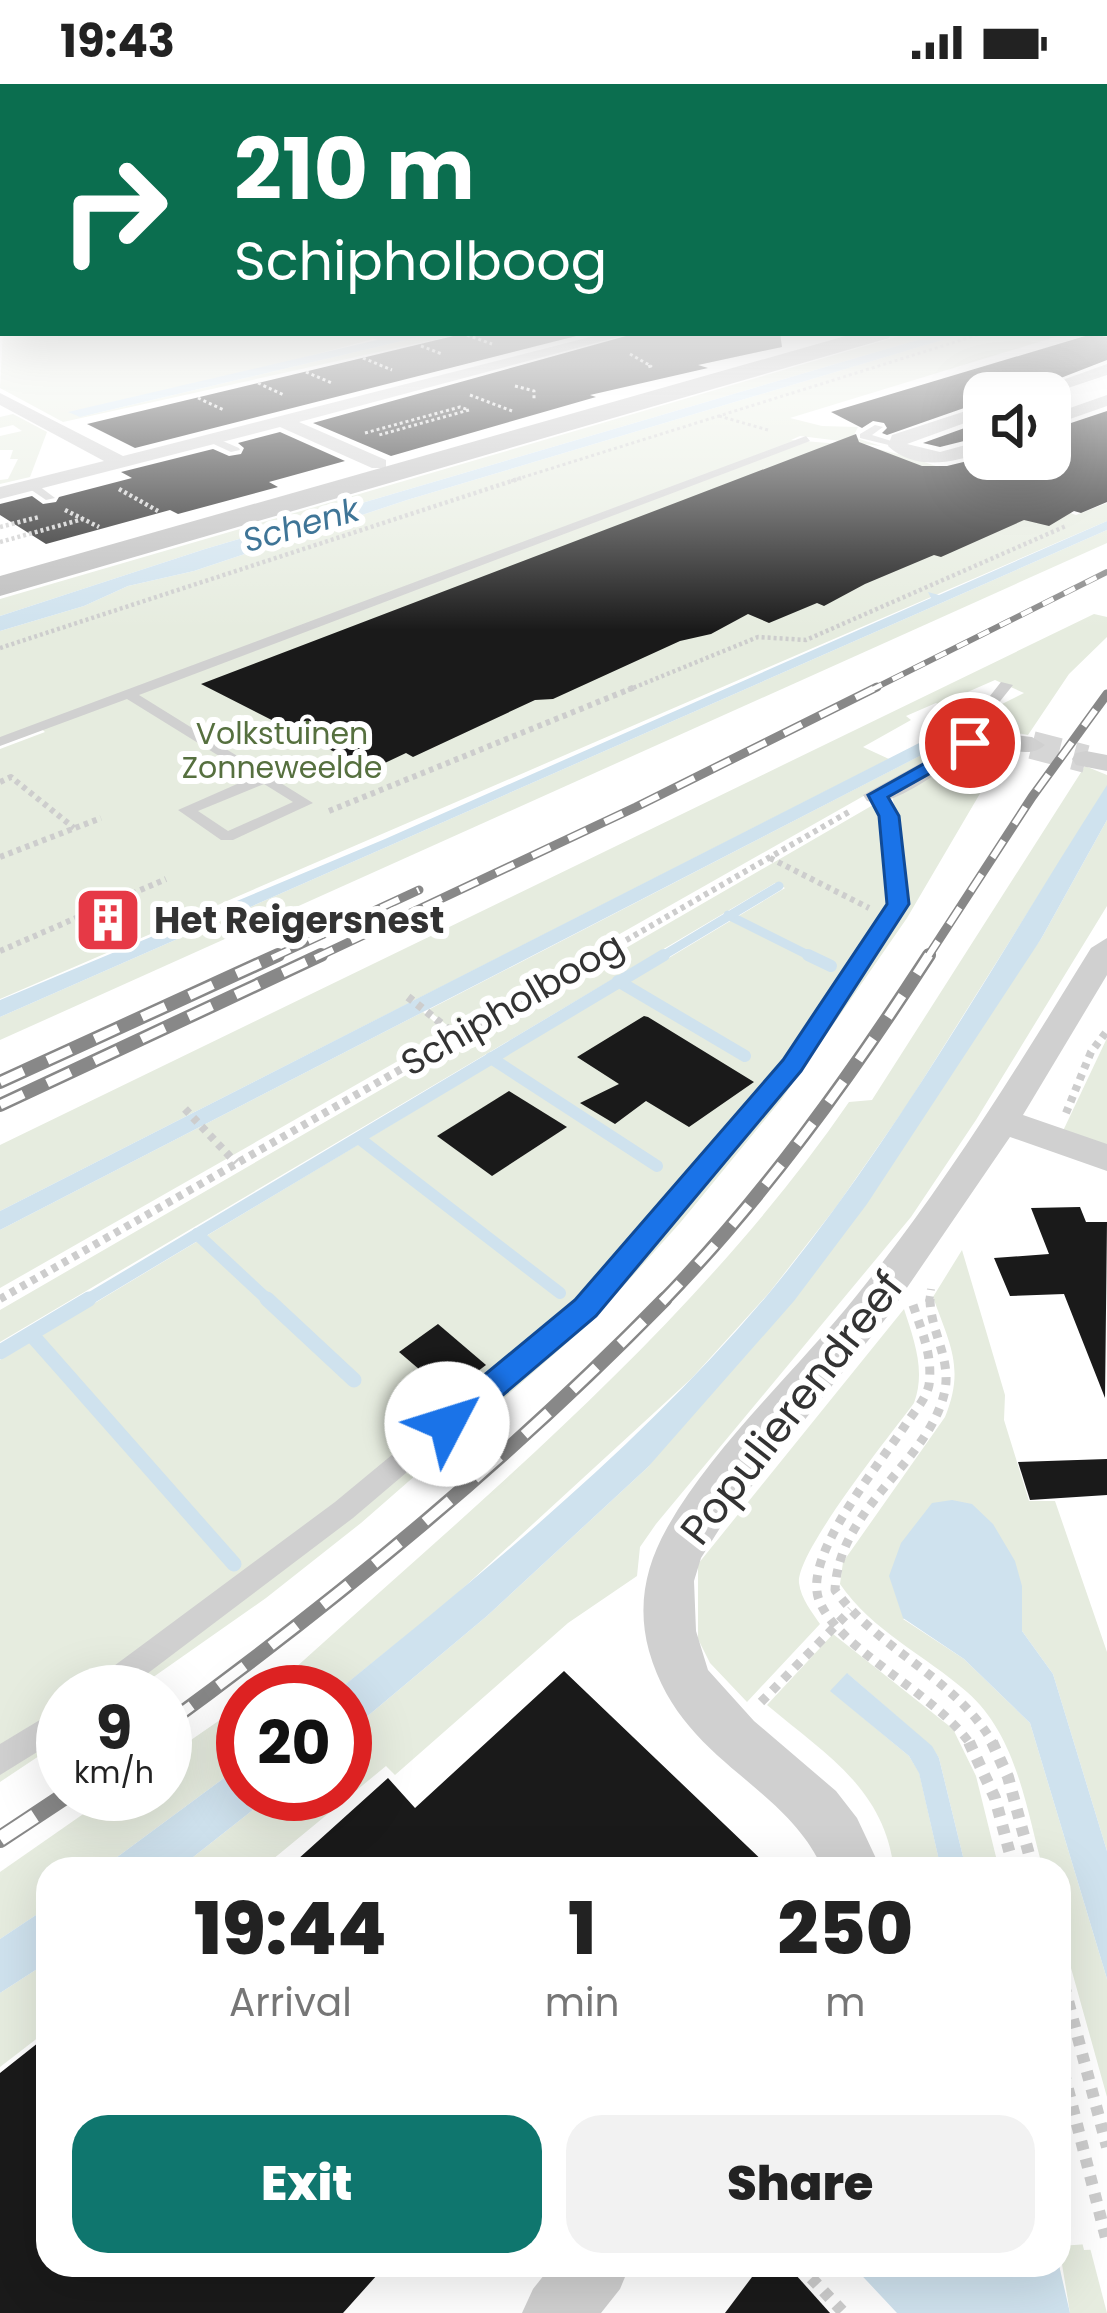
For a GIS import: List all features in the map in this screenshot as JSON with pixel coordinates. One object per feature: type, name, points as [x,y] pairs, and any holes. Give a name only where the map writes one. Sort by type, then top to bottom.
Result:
[{"type":"street","points":[[46,422],[122,462]]},
{"type":"street","points":[[0,493],[278,422]]},
{"type":"street","points":[[284,422],[379,464]]},
{"type":"street","points":[[0,586],[570,422]]},
{"type":"street","points":[[948,422],[898,439],[897,446],[932,458],[963,454]]},
{"type":"street","points":[[878,795],[987,738],[1032,745]]},
{"type":"street","name":"Populierendreef","points":[[846,1857],[831,1827],[698,1701],[676,1658],[668,1611],[675,1560],[712,1500],[915,1280],[1000,1120],[1107,948]]},
{"type":"street","points":[[1000,1120],[1107,1158]]},
{"type":"street","points":[[557,2313],[586,2277]]},
{"type":"lane","points":[[878,427],[864,436],[897,446]]},
{"type":"lane","points":[[211,439],[235,450]]},
{"type":"lane","points":[[0,742],[806,439]]},
{"type":"lane","points":[[31,485],[50,498]]},
{"type":"lane","points":[[987,738],[977,727],[978,720],[1006,685]]},
{"type":"lane","points":[[128,694],[305,803]]},
{"type":"lane","points":[[265,778],[186,810],[227,837],[305,803]]},
{"type":"lane","points":[[137,1665],[344,1510],[585,1308],[792,1066],[898,904],[889,816],[878,795]]},
{"type":"lane","points":[[0,1761],[36,1738]]},
{"type":"path","points":[[351,436],[402,422]]},
{"type":"path","points":[[360,440],[425,422]]},
{"type":"path","points":[[540,422],[553,427]]},
{"type":"path","points":[[0,648],[699,422]]},
{"type":"path","points":[[86,471],[170,518]]},
{"type":"path","points":[[0,542],[85,519],[101,529]]},
{"type":"path","points":[[305,803],[335,812],[758,637],[806,640],[1066,526]]},
{"type":"path","points":[[0,782],[11,778],[74,829]]},
{"type":"path","name":"Schipholboog","points":[[0,1299],[878,795]]},
{"type":"path","points":[[0,857],[101,818]]},
{"type":"path","points":[[769,857],[889,918]]},
{"type":"path","points":[[0,951],[166,878]]},
{"type":"path","points":[[409,998],[457,1036]]},
{"type":"path","points":[[186,1111],[236,1163]]},
{"type":"path","points":[[915,1280],[949,1380],[931,1424],[837,1560],[835,1590],[851,1610],[978,1715],[1004,1756],[1030,1857]]},
{"type":"path","points":[[915,1280],[931,1359],[928,1391],[823,1550],[817,1566],[818,1599],[836,1624],[941,1706],[970,1742],[988,1778],[1011,1857]]},
{"type":"path","points":[[730,1733],[851,1610]]},
{"type":"path","points":[[1071,2012],[1107,2147]]},
{"type":"path","points":[[1071,2103],[1107,2242]]},
{"type":"path","points":[[811,2277],[844,2313]]},
{"type":"green space","points":[[0,422],[28,422],[47,432],[30,477],[0,484],[18,459],[10,459],[13,450],[0,450],[0,436],[22,431],[13,425],[0,428]]},
{"type":"green space","points":[[605,422],[638,422],[205,549],[0,616],[0,599]]},
{"type":"green space","name":"Volkstuinen Zonneweelde","points":[[668,422],[806,422],[858,427],[853,437],[881,446],[800,436],[791,440],[866,446],[910,457],[963,476],[963,480],[976,480],[1076,515],[1107,503],[1107,521],[0,999],[0,749],[45,732],[37,725],[0,739],[0,631],[84,606],[128,586],[194,571],[407,500]]},
{"type":"green space","points":[[1107,530],[1107,543],[0,1040],[0,1017]]},
{"type":"green space","points":[[1094,614],[1107,617],[1107,637],[1069,674],[1028,735],[984,727],[998,706],[1024,693],[995,680],[963,694],[982,703],[979,710],[941,739],[930,729],[960,713],[936,703],[906,716],[911,720],[863,747],[889,759],[0,1211],[0,1145]]},
{"type":"green space","points":[[960,735],[966,738],[452,1029],[428,1010]]},
{"type":"green space","points":[[983,744],[1009,744],[907,918],[781,1100],[592,1321],[361,1523],[170,1665],[36,1665],[36,1758],[0,1782],[0,1360],[785,888],[775,883],[0,1342],[0,1310],[873,805],[896,817],[892,794]]},
{"type":"green space","points":[[1085,766],[1107,775],[1107,786],[907,1105],[769,1293],[692,1378],[448,1602],[370,1665],[298,1665],[588,1401],[726,1258],[849,1102],[872,1100]]},
{"type":"green space","points":[[1107,820],[1107,906],[976,1120],[911,1217],[656,1524],[640,1547],[637,1576],[568,1623],[395,1775],[386,1766],[372,1778],[372,1712],[487,1616],[648,1467],[1041,939]]},
{"type":"green space","points":[[423,1012],[447,1033],[0,1288],[0,1230]]},
{"type":"green space","points":[[1107,1038],[1107,1148],[1062,1133]]},
{"type":"green space","points":[[962,1250],[1005,1395],[1004,1420],[1029,1501],[1055,1501],[1107,1652],[1107,1851],[1053,1674],[1022,1631],[1022,1586],[903,1619],[964,1659],[1030,1723],[1070,1857],[1040,1857],[1009,1751],[984,1710],[883,1629],[840,1584],[843,1562],[945,1417],[951,1400],[950,1343],[933,1297]]},
{"type":"green space","points":[[904,1309],[919,1367],[914,1403],[847,1493],[802,1568],[800,1589],[820,1624],[747,1702],[710,1663],[698,1639],[698,1564]]},
{"type":"green space","points":[[833,1634],[953,1729],[976,1776],[996,1857],[963,1857],[939,1758],[848,1674],[831,1691],[909,1756],[919,1772],[938,1857],[891,1857],[865,1794],[830,1757],[767,1705]]},
{"type":"green space","points":[[216,1723],[216,1784],[192,1802],[192,1739]]},
{"type":"green space","points":[[73,1821],[166,1821],[117,1857],[36,1857],[36,1915],[0,1939],[0,1872]]},
{"type":"green space","points":[[239,1821],[319,1821],[276,1857],[193,1857]]},
{"type":"green space","points":[[1071,1859],[1107,1979],[1107,2097],[1071,1968]]},
{"type":"green space","points":[[36,1970],[36,2039],[0,2067],[0,1993]]},
{"type":"green space","points":[[1089,2244],[1107,2313],[1070,2313],[1064,2277],[1071,2277],[1071,2245]]},
{"type":"water","name":"Schenk","points":[[638,422],[668,422],[407,500],[194,571],[128,586],[84,606],[0,631],[0,616],[205,549]]},
{"type":"water","points":[[1107,521],[1107,530],[0,1017],[0,1000],[385,839],[931,598],[928,592],[939,595]]},
{"type":"water","points":[[929,738],[943,744],[0,1230],[0,1211]]},
{"type":"water","points":[[1107,785],[1107,820],[1041,939],[867,1204],[794,1301],[648,1467],[487,1616],[372,1712],[369,1665],[617,1452],[721,1347],[817,1233],[946,1044]]},
{"type":"water","points":[[932,1503],[972,1504],[993,1524],[1015,1561],[1022,1586],[1022,1631],[1053,1674],[1107,1851],[1107,1979],[1030,1723],[964,1659],[903,1618],[889,1576],[901,1543]]},
{"type":"water","points":[[847,1673],[932,1746],[963,1857],[938,1857],[919,1773],[909,1756],[830,1691]]},
{"type":"water","points":[[216,1784],[216,1821],[239,1821],[193,1857],[117,1857],[166,1821],[192,1821],[192,1802]]},
{"type":"water","points":[[36,1915],[36,1970],[0,1993],[0,1939]]},
{"type":"water","points":[[863,2277],[1062,2277],[1070,2313],[897,2313]]},
{"type":"pier","points":[[1107,2145],[1107,2249],[1084,2250],[1071,2196],[1071,2146]]},
{"type":"building","points":[[95,422],[237,422],[135,448],[87,424]]},
{"type":"building","points":[[317,422],[509,422],[391,456],[313,423]]},
{"type":"building","points":[[879,422],[924,422],[882,433],[887,428]]},
{"type":"building","points":[[1107,422],[1107,502],[1081,513],[1074,511],[1049,526],[1024,520],[865,584],[824,606],[817,603],[769,623],[748,614],[553,699],[535,700],[413,757],[406,753],[370,770],[201,684],[856,434],[859,442],[922,466],[963,462],[963,480],[1071,480],[1071,423]]},
{"type":"building","points":[[963,429],[963,441],[940,447],[923,443]]},
{"type":"building","points":[[280,432],[345,461],[269,482],[278,487],[46,544],[0,515],[0,504],[32,496],[43,504],[56,502],[59,497],[132,478],[121,472],[213,449],[229,456],[241,454],[244,448],[238,443]]},
{"type":"building","points":[[644,1016],[754,1082],[689,1127],[646,1101],[615,1124],[580,1103],[619,1084],[577,1057]]},
{"type":"building","points":[[509,1091],[567,1127],[492,1176],[437,1136]]},
{"type":"building","points":[[1080,1207],[1086,1222],[1107,1222],[1105,1398],[1064,1294],[1010,1296],[994,1258],[1049,1254],[1031,1208]]},
{"type":"building","points":[[438,1324],[486,1365],[448,1394],[399,1352]]},
{"type":"building","points":[[1107,1459],[1107,1495],[1030,1500],[1018,1462]]},
{"type":"building","points":[[564,1671],[758,1857],[300,1857],[340,1821],[372,1821],[372,1792],[388,1778],[415,1808]]},
{"type":"building","points":[[36,2044],[36,2277],[375,2277],[343,2313],[0,2313],[0,2073]]},
{"type":"building","points":[[752,2277],[798,2277],[830,2313],[725,2313]]},
{"type":"waterway","points":[[729,916],[779,886]]},
{"type":"waterway","points":[[664,955],[729,916]]},
{"type":"waterway","points":[[729,916],[808,955]]},
{"type":"waterway","points":[[619,982],[664,955]]},
{"type":"waterway","points":[[659,958],[664,955]]},
{"type":"waterway","points":[[808,955],[831,966]]},
{"type":"waterway","points":[[808,955],[814,958]]},
{"type":"waterway","points":[[491,1058],[619,982]]},
{"type":"waterway","points":[[619,982],[745,1056]]},
{"type":"waterway","points":[[197,1234],[491,1058]]},
{"type":"waterway","points":[[491,1058],[657,1166]]},
{"type":"waterway","points":[[360,1139],[560,1293]]},
{"type":"waterway","points":[[84,1302],[197,1234]]},
{"type":"waterway","points":[[197,1234],[270,1302]]},
{"type":"waterway","points":[[0,1352],[89,1299]]},
{"type":"waterway","points":[[267,1299],[354,1380]]},
{"type":"waterway","points":[[31,1334],[234,1564]]},
{"type":"tunnel","points":[[1032,745],[1086,759]]},
{"type":"railway","points":[[877,687],[1107,572]]},
{"type":"railway","points":[[315,958],[877,687]]},
{"type":"railway","points":[[871,690],[877,687]]},
{"type":"railway","points":[[927,957],[1032,797],[1107,694]]},
{"type":"railway","points":[[272,958],[419,890]]},
{"type":"railway","points":[[0,1082],[278,955]]},
{"type":"railway","points":[[0,1105],[321,955]]},
{"type":"railway","points":[[662,1302],[736,1221],[804,1135],[927,957]]},
{"type":"railway","points":[[662,1302],[665,1299]]},
{"type":"railway","points":[[192,1705],[297,1626],[486,1469],[662,1302]]},
{"type":"railway","points":[[0,1839],[36,1815]]},
{"type":"place","name":"Het Reigersnest","points":[[108,920]]},
{"type":"route","points":[[447,1424],[585,1308],[792,1066],[898,904],[889,816],[878,795],[970,743]]}]
